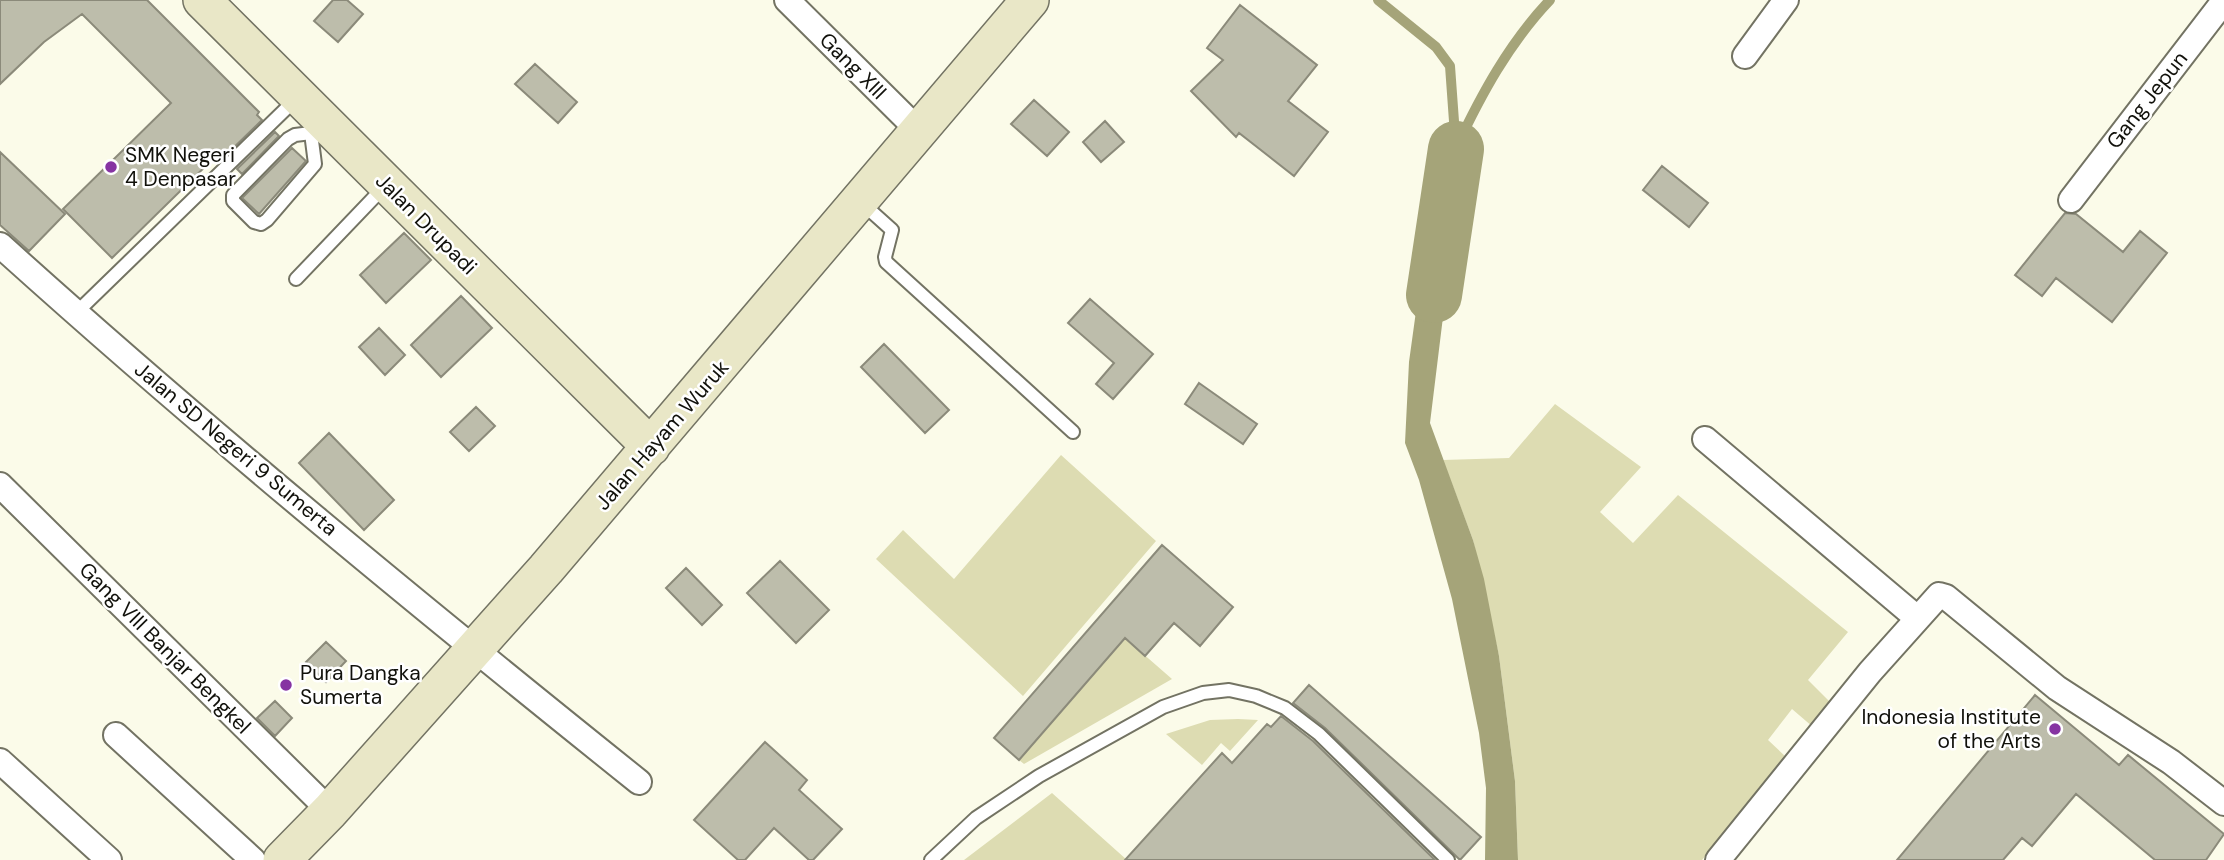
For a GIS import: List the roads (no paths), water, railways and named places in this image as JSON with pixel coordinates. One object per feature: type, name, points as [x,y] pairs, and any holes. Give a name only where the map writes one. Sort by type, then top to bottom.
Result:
[{"type":"main road","name":"Jalan Drupadi","points":[[202,0],[310,117],[386,184],[651,447]]},
{"type":"main road","name":"Jalan Hayam Wuruk","points":[[282,860],[330,811],[475,650],[1030,0]]},
{"type":"street","name":"Gang XIII","points":[[787,0],[919,132]]},
{"type":"street","points":[[1745,56],[1787,0]]},
{"type":"street","name":"Gang Jepun","points":[[2071,200],[2224,1]]},
{"type":"street","name":"Jalan SD Negeri 9 Sumerta","points":[[0,244],[76,313],[475,650],[639,782]]},
{"type":"street","points":[[1705,439],[1917,618]]},
{"type":"street","name":"Gang VIII Banjar Bengkel","points":[[0,485],[330,811]]},
{"type":"street","points":[[1718,860],[1917,618],[1939,595],[2057,688],[2171,762],[2224,803]]},
{"type":"street","points":[[116,734],[253,860]]},
{"type":"street","points":[[0,761],[108,860]]},
{"type":"lane","points":[[310,117],[316,155],[312,169],[267,220],[261,224],[254,222],[233,201],[233,195],[310,117]]},
{"type":"lane","points":[[76,313],[310,117]]},
{"type":"lane","points":[[296,279],[386,184]]},
{"type":"lane","points":[[860,202],[892,230],[886,262],[1073,432]]},
{"type":"lane","points":[[932,860],[976,818],[1039,776],[1163,707],[1203,694],[1229,691],[1256,696],[1285,708],[1319,734],[1448,860]]},
{"type":"waterway","points":[[1378,0],[1436,47],[1450,66],[1456,149]]},
{"type":"waterway","points":[[1456,148],[1497,70],[1550,0]]},
{"type":"waterway","points":[[1434,295],[1456,149]]},
{"type":"place","name":"SMK Negeri 4 Denpasar","points":[[111,167]]},
{"type":"place","name":"Pura Dangka Sumerta","points":[[286,685]]},
{"type":"place","name":"Indonesia Institute of the Arts","points":[[2055,729]]}]
